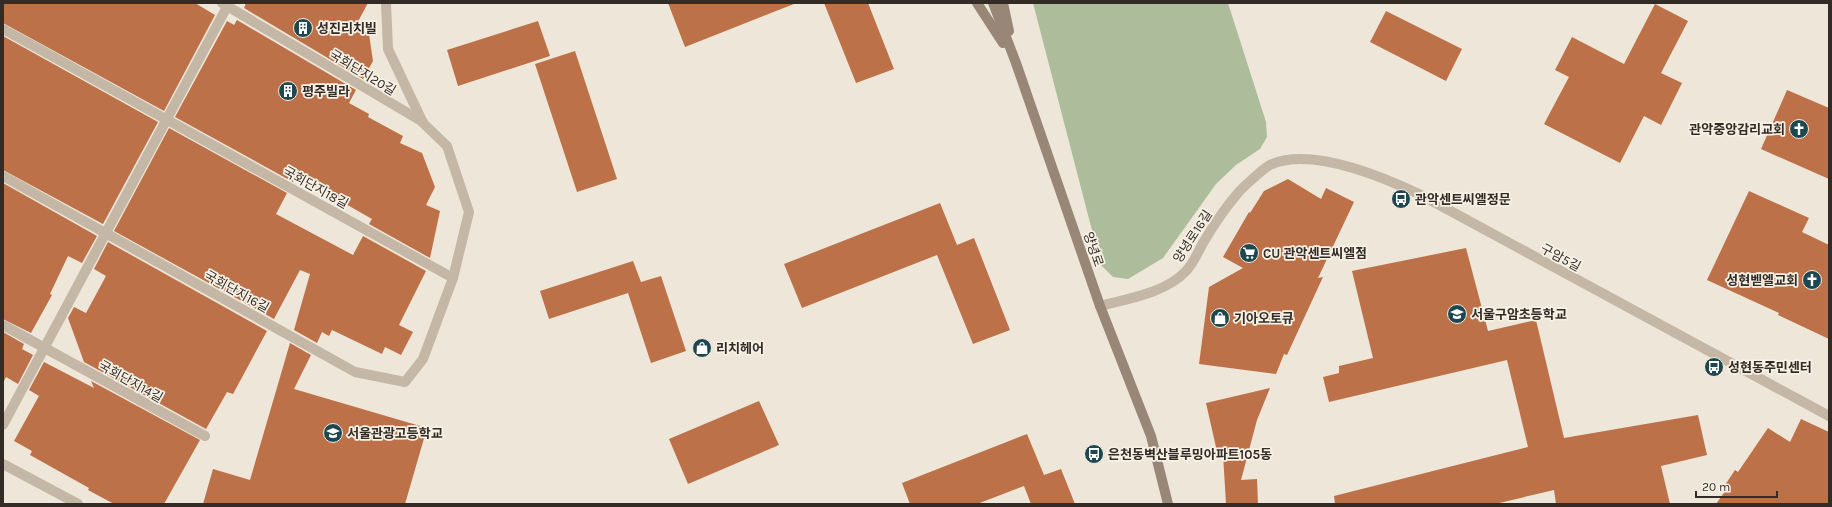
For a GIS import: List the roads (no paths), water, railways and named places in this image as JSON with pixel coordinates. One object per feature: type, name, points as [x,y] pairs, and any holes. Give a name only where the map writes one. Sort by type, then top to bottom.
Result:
[{"type":"main road","points":[[977,3],[1016,62]]},
{"type":"main road","name":"양녕로","points":[[993,3],[1016,62],[1100,306],[1151,436],[1168,504]]},
{"type":"main road","points":[[1003,3],[1016,62]]},
{"type":"lane","points":[[386,3],[388,49],[423,122],[447,146],[469,212],[453,278]]},
{"type":"lane","points":[[3,425],[167,119],[226,4]]},
{"type":"lane","name":"국회단지20길","points":[[226,4],[423,122]]},
{"type":"lane","name":"국회단지18길","points":[[3,29],[453,278]]},
{"type":"lane","name":"구암5길","points":[[1269,165],[1292,160],[1324,160],[1362,171],[1398,184],[1829,416]]},
{"type":"lane","name":"양녕로16길","points":[[1100,306],[1159,291],[1186,271],[1210,231],[1238,192],[1269,165]]},
{"type":"lane","name":"국회단지16길","points":[[3,176],[355,372],[405,382],[423,359],[453,278]]},
{"type":"lane","name":"국회단지14길","points":[[3,325],[204,436]]},
{"type":"lane","points":[[3,464],[78,504]]},
{"type":"place","name":"성진리치빌","points":[[303,28]]},
{"type":"place","name":"평주빌라","points":[[288,91]]},
{"type":"place","name":"관악중앙감리교회","points":[[1799,129]]},
{"type":"place","name":"관악센트씨엘정문","points":[[1401,199]]},
{"type":"place","name":"CU 관악센트씨엘점","points":[[1249,253]]},
{"type":"place","name":"성현벧엘교회","points":[[1812,280]]},
{"type":"place","name":"서울구암초등학교","points":[[1457,314]]},
{"type":"place","name":"기아오토큐","points":[[1220,318]]},
{"type":"place","name":"리치헤어","points":[[702,348]]},
{"type":"place","name":"성현동주민센터","points":[[1714,367]]},
{"type":"place","name":"서울관광고등학교","points":[[333,433]]},
{"type":"place","name":"은천동벽산블루밍아파트105동","points":[[1094,454]]}]
